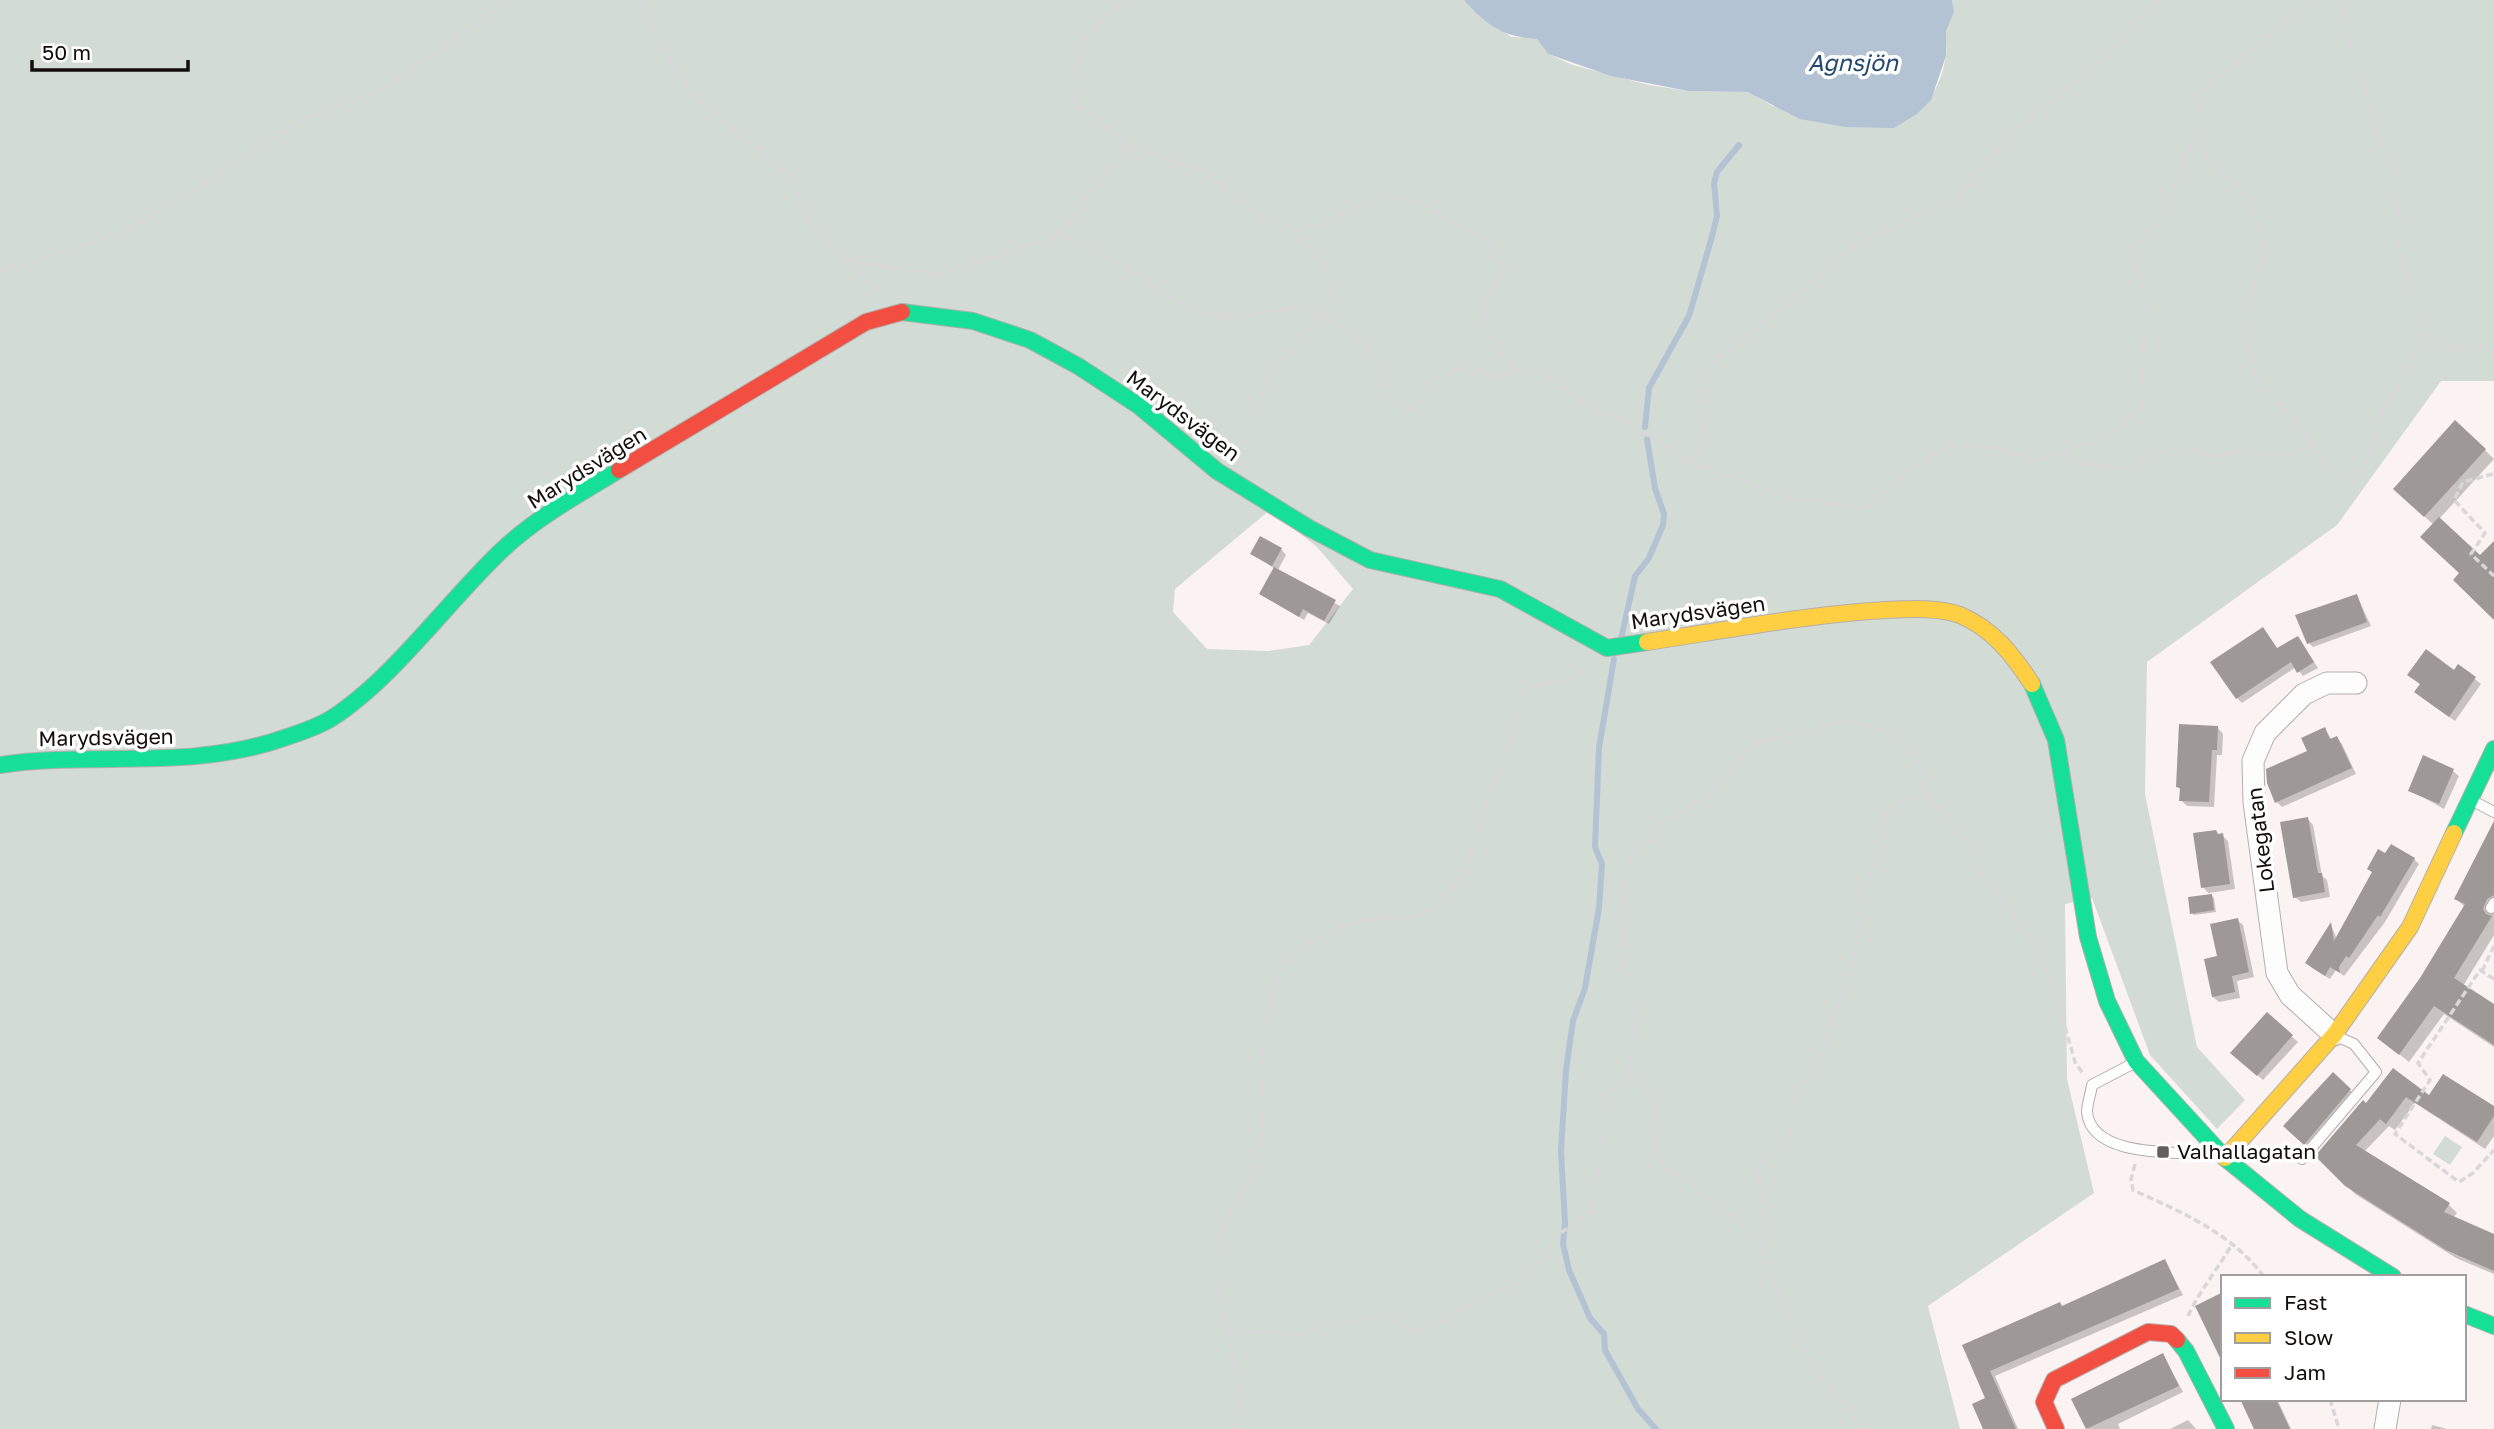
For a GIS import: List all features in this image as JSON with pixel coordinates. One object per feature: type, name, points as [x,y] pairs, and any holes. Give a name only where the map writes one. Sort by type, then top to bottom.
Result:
[{"type":"street","name":"Marydsvägen","points":[[0,765],[41,759],[174,759],[217,755],[282,739],[331,719],[366,692],[503,549],[565,502],[866,322],[903,313],[973,321],[1030,340],[1078,366],[1139,406],[1217,471],[1309,528],[1370,560],[1500,589],[1606,648],[1836,614],[1913,609],[1957,614],[1983,627],[2012,653],[2034,687],[2056,740],[2088,937],[2107,1001],[2136,1061],[2225,1158],[2300,1219],[2390,1275]]},
{"type":"street","name":"Lokegatan","points":[[2334,1035],[2290,995],[2277,973],[2254,802],[2253,761],[2265,733],[2304,694],[2327,683],[2356,683]]},
{"type":"street","points":[[2225,1158],[2334,1035],[2410,927],[2494,749]]},
{"type":"street","points":[[2466,1315],[2494,1326]]},
{"type":"street","points":[[2056,1429],[2045,1402],[2054,1380],[2148,1332],[2171,1334],[2186,1351],[2226,1429]]},
{"type":"street","points":[[2385,1429],[2390,1401]]},
{"type":"lane","points":[[2471,800],[2494,812]]},
{"type":"lane","points":[[2302,1159],[2376,1072],[2354,1044],[2334,1035]]},
{"type":"lane","points":[[2136,1061],[2092,1085],[2087,1113],[2095,1129],[2106,1140],[2127,1148],[2202,1154],[2213,1145]]},
{"type":"path","points":[[0,272],[130,230],[300,121],[388,85],[512,0]]},
{"type":"path","points":[[639,0],[673,65],[699,100],[793,178],[800,204],[813,228],[903,313]]},
{"type":"path","points":[[1127,0],[1106,15],[1081,46],[1073,73],[1076,104],[1131,147],[1203,171],[1264,220],[1294,228],[1320,226],[1354,206],[1387,197],[1421,203],[1487,240],[1505,270],[1485,300],[1483,329],[1517,371]]},
{"type":"path","points":[[1700,466],[1706,370],[1854,246],[1925,211],[1952,203],[2016,128],[2097,65],[2159,0]]},
{"type":"path","points":[[1060,235],[1105,253],[1182,305],[1209,314],[1243,316],[1309,306],[1363,343],[1388,375],[1382,388],[1390,404],[1406,410],[1418,406],[1430,382],[1466,366],[1495,377],[1517,371],[1535,372],[1558,383],[1594,411],[1629,423],[1688,461],[1789,497],[1863,509],[1922,461],[1946,447],[1968,445],[1995,448],[2035,460],[2063,453],[2113,432],[2142,408],[2145,301],[2132,250],[2155,229],[2192,142],[2202,92],[2311,0]]},
{"type":"path","points":[[2341,0],[2355,68],[2366,91],[2380,145],[2398,174],[2395,205],[2401,222],[2398,244],[2423,332],[2444,351],[2482,346],[2494,355]]},
{"type":"path","points":[[2192,142],[2240,191],[2259,227],[2265,256],[2240,317],[2259,385],[2293,416],[2331,471],[2343,480],[2356,480],[2377,440],[2382,415],[2406,373],[2423,332]]},
{"type":"path","points":[[845,260],[939,275],[1060,235],[1103,176],[1131,147]]},
{"type":"path","points":[[1217,471],[1243,446],[1256,406],[1276,363],[1323,315],[1332,293],[1323,262],[1294,228]]},
{"type":"path","points":[[2063,453],[2085,464],[2128,469],[2157,453],[2175,449],[2220,457],[2236,452],[2279,456],[2305,447],[2316,450]]},
{"type":"path","points":[[2493,474],[2463,482],[2454,500],[2485,533],[2471,554],[2494,576]]},
{"type":"path","points":[[1232,1429],[1237,1418],[1240,1393],[1217,1288],[1216,1254],[1225,1218],[1254,1175],[1263,1126],[1262,1054],[1277,975],[1290,958],[1312,941],[1346,924],[1378,918],[1415,917],[1438,907],[1467,867],[1485,805],[1506,757],[1524,688],[1573,677],[1606,648]]},
{"type":"path","points":[[1227,1330],[1303,1335],[1322,1325],[1389,1316],[1414,1332],[1436,1326],[1453,1311],[1520,1283],[1564,1230],[1592,1210],[1607,1099],[1627,1072],[1634,1031],[1632,983],[1625,963],[1621,902],[1633,851],[1650,842],[1660,825],[1706,796],[1759,742],[1844,721],[1894,732],[1919,765],[1927,797],[1978,852],[1980,870],[2032,942],[2052,981],[2075,1062],[2092,1085]]},
{"type":"path","points":[[1862,1429],[1810,1360],[1780,1299],[1760,1241],[1765,1209],[1757,1168],[1790,1134],[1797,1097],[1825,1047],[1858,940],[1858,895],[1885,846],[1883,818],[1904,800],[1927,797]]},
{"type":"path","points":[[2494,946],[2482,971],[2454,1006],[2418,1063],[2430,1080],[2395,1134],[2459,1182],[2473,1173],[2494,1150]]},
{"type":"path","points":[[2482,971],[2494,979]]},
{"type":"path","points":[[1627,1072],[1655,1099],[1652,1133],[1656,1153],[1671,1173],[1682,1176],[1760,1241]]},
{"type":"path","points":[[2146,1158],[2136,1163],[2132,1179],[2133,1190],[2203,1223],[2232,1244],[2262,1275]]},
{"type":"path","points":[[2188,1316],[2200,1290],[2218,1269],[2232,1244]]},
{"type":"path","points":[[2331,1401],[2339,1429]]},
{"type":"shaded area","points":[[0,0],[1464,0],[1511,37],[1537,38],[1548,54],[1573,65],[1649,85],[1688,91],[1747,92],[1773,106],[1917,114],[1940,80],[1946,55],[1946,32],[1952,13],[1952,0],[2494,0],[2494,381],[2441,381],[2337,525],[2147,662],[2145,794],[2197,1047],[2245,1100],[2217,1129],[2150,1055],[2092,898],[2065,904],[2067,1079],[2094,1193],[1928,1306],[1960,1429],[0,1429]],"holes":[[[1270,510],[1317,547],[1353,589],[1309,645],[1268,651],[1207,649],[1173,612],[1175,589]]]},
{"type":"shaded area","points":[[2445,1136],[2462,1147],[2450,1165],[2433,1154]]},
{"type":"water","name":"Agnsjön","points":[[1464,0],[1952,0],[1954,12],[1946,31],[1946,56],[1931,100],[1917,114],[1894,128],[1845,127],[1800,119],[1747,92],[1688,91],[1611,76],[1548,54],[1537,39],[1514,36],[1496,28]]},
{"type":"building","points":[[2455,420],[2486,449],[2424,517],[2393,489]]},
{"type":"building","points":[[2439,517],[2480,555],[2494,541],[2494,620],[2453,580],[2459,573],[2420,537]]},
{"type":"building","points":[[1260,536],[1282,548],[1272,566],[1250,554]]},
{"type":"building","points":[[1274,567],[1336,600],[1324,621],[1303,609],[1299,617],[1259,594]]},
{"type":"building","points":[[2357,594],[2367,622],[2307,644],[2295,615]]},
{"type":"building","points":[[2263,627],[2277,648],[2298,636],[2314,662],[2297,673],[2291,662],[2236,699],[2210,662]]},
{"type":"building","points":[[2426,649],[2454,670],[2458,664],[2476,677],[2449,717],[2414,692],[2420,684],[2407,675]]},
{"type":"building","points":[[2179,724],[2218,726],[2217,750],[2212,750],[2209,802],[2179,801],[2180,788],[2176,787]]},
{"type":"building","points":[[2325,727],[2330,739],[2337,736],[2352,768],[2275,803],[2267,783],[2266,769],[2307,751],[2301,738]]},
{"type":"building","points":[[2423,755],[2454,769],[2439,804],[2408,791]]},
{"type":"building","points":[[2308,817],[2318,873],[2322,873],[2325,892],[2293,898],[2280,822]]},
{"type":"building","points":[[2494,821],[2494,895],[2487,899],[2483,909],[2486,914],[2492,916],[2454,978],[2494,1004],[2494,1045],[2434,1006],[2399,1055],[2377,1038],[2420,978],[2465,904],[2454,899]]},
{"type":"building","points":[[2216,830],[2218,834],[2223,833],[2230,884],[2201,888],[2193,833]]},
{"type":"building","points":[[2391,844],[2415,858],[2380,917],[2378,915],[2349,958],[2346,956],[2339,967],[2340,973],[2330,967],[2325,976],[2305,963],[2331,922],[2334,941],[2372,872],[2367,869],[2378,849],[2385,853]]},
{"type":"building","points":[[2212,894],[2214,910],[2190,914],[2188,897]]},
{"type":"building","points":[[2238,918],[2249,972],[2232,976],[2235,992],[2212,997],[2204,959],[2217,956],[2210,924]]},
{"type":"building","points":[[2267,1012],[2293,1035],[2257,1076],[2230,1053]]},
{"type":"building","points":[[2393,1068],[2429,1095],[2443,1074],[2494,1106],[2494,1116],[2477,1142],[2406,1097],[2386,1124],[2380,1119],[2356,1145],[2450,1203],[2444,1212],[2494,1234],[2494,1271],[2446,1250],[2345,1186],[2315,1156],[2363,1100],[2366,1103]]},
{"type":"building","points":[[2333,1072],[2351,1089],[2304,1145],[2283,1126]]},
{"type":"building","points":[[2165,1259],[2179,1289],[1990,1371],[2016,1429],[1983,1429],[1972,1404],[1985,1398],[1962,1345],[2060,1302],[2062,1306]]},
{"type":"building","points":[[2221,1293],[2221,1360],[2195,1306]]},
{"type":"building","points":[[2163,1353],[2179,1386],[2086,1429],[2071,1399]]},
{"type":"building","points":[[2241,1401],[2277,1401],[2290,1429],[2254,1429]]},
{"type":"waterway","points":[[1645,427],[1649,388],[1689,316],[1711,240],[1717,216],[1714,183],[1717,172],[1739,145]]},
{"type":"waterway","points":[[1621,639],[1635,576],[1649,558],[1663,525],[1664,514],[1655,488],[1647,439]]},
{"type":"waterway","points":[[1614,659],[1599,748],[1595,847],[1602,864],[1599,908],[1585,988],[1573,1021],[1566,1070],[1561,1151],[1565,1223],[1563,1244],[1569,1270],[1590,1318],[1604,1334],[1605,1350],[1638,1409],[1656,1429]]},
{"type":"traffic: fast","points":[[902,312],[973,321],[1030,340],[1078,366],[1139,406],[1217,471],[1309,528],[1370,560],[1500,589],[1607,648],[1647,642]]},
{"type":"traffic: fast","points":[[0,765],[35,761],[142,759],[214,754],[249,748],[321,724],[355,702],[377,682],[515,538],[558,507],[619,470]]},
{"type":"traffic: fast","points":[[2032,684],[2056,740],[2088,937],[2107,1001],[2136,1061],[2225,1158],[2300,1219],[2390,1275]]},
{"type":"traffic: fast","points":[[2454,833],[2494,749]]},
{"type":"traffic: fast","points":[[2466,1315],[2494,1326]]},
{"type":"traffic: fast","points":[[2177,1340],[2186,1351],[2226,1429]]},
{"type":"traffic: slow","points":[[1647,642],[1825,615],[1885,610],[1933,610],[1960,615],[1992,635],[2010,653],[2032,684]]},
{"type":"traffic: slow","points":[[2225,1158],[2334,1035],[2410,927],[2454,833]]},
{"type":"traffic: jam","points":[[619,470],[866,322],[902,312]]},
{"type":"traffic: jam","points":[[2056,1429],[2044,1402],[2054,1380],[2148,1332],[2171,1334],[2177,1340]]},
{"type":"place","name":"Valhallagatan","points":[[2163,1152]]}]
